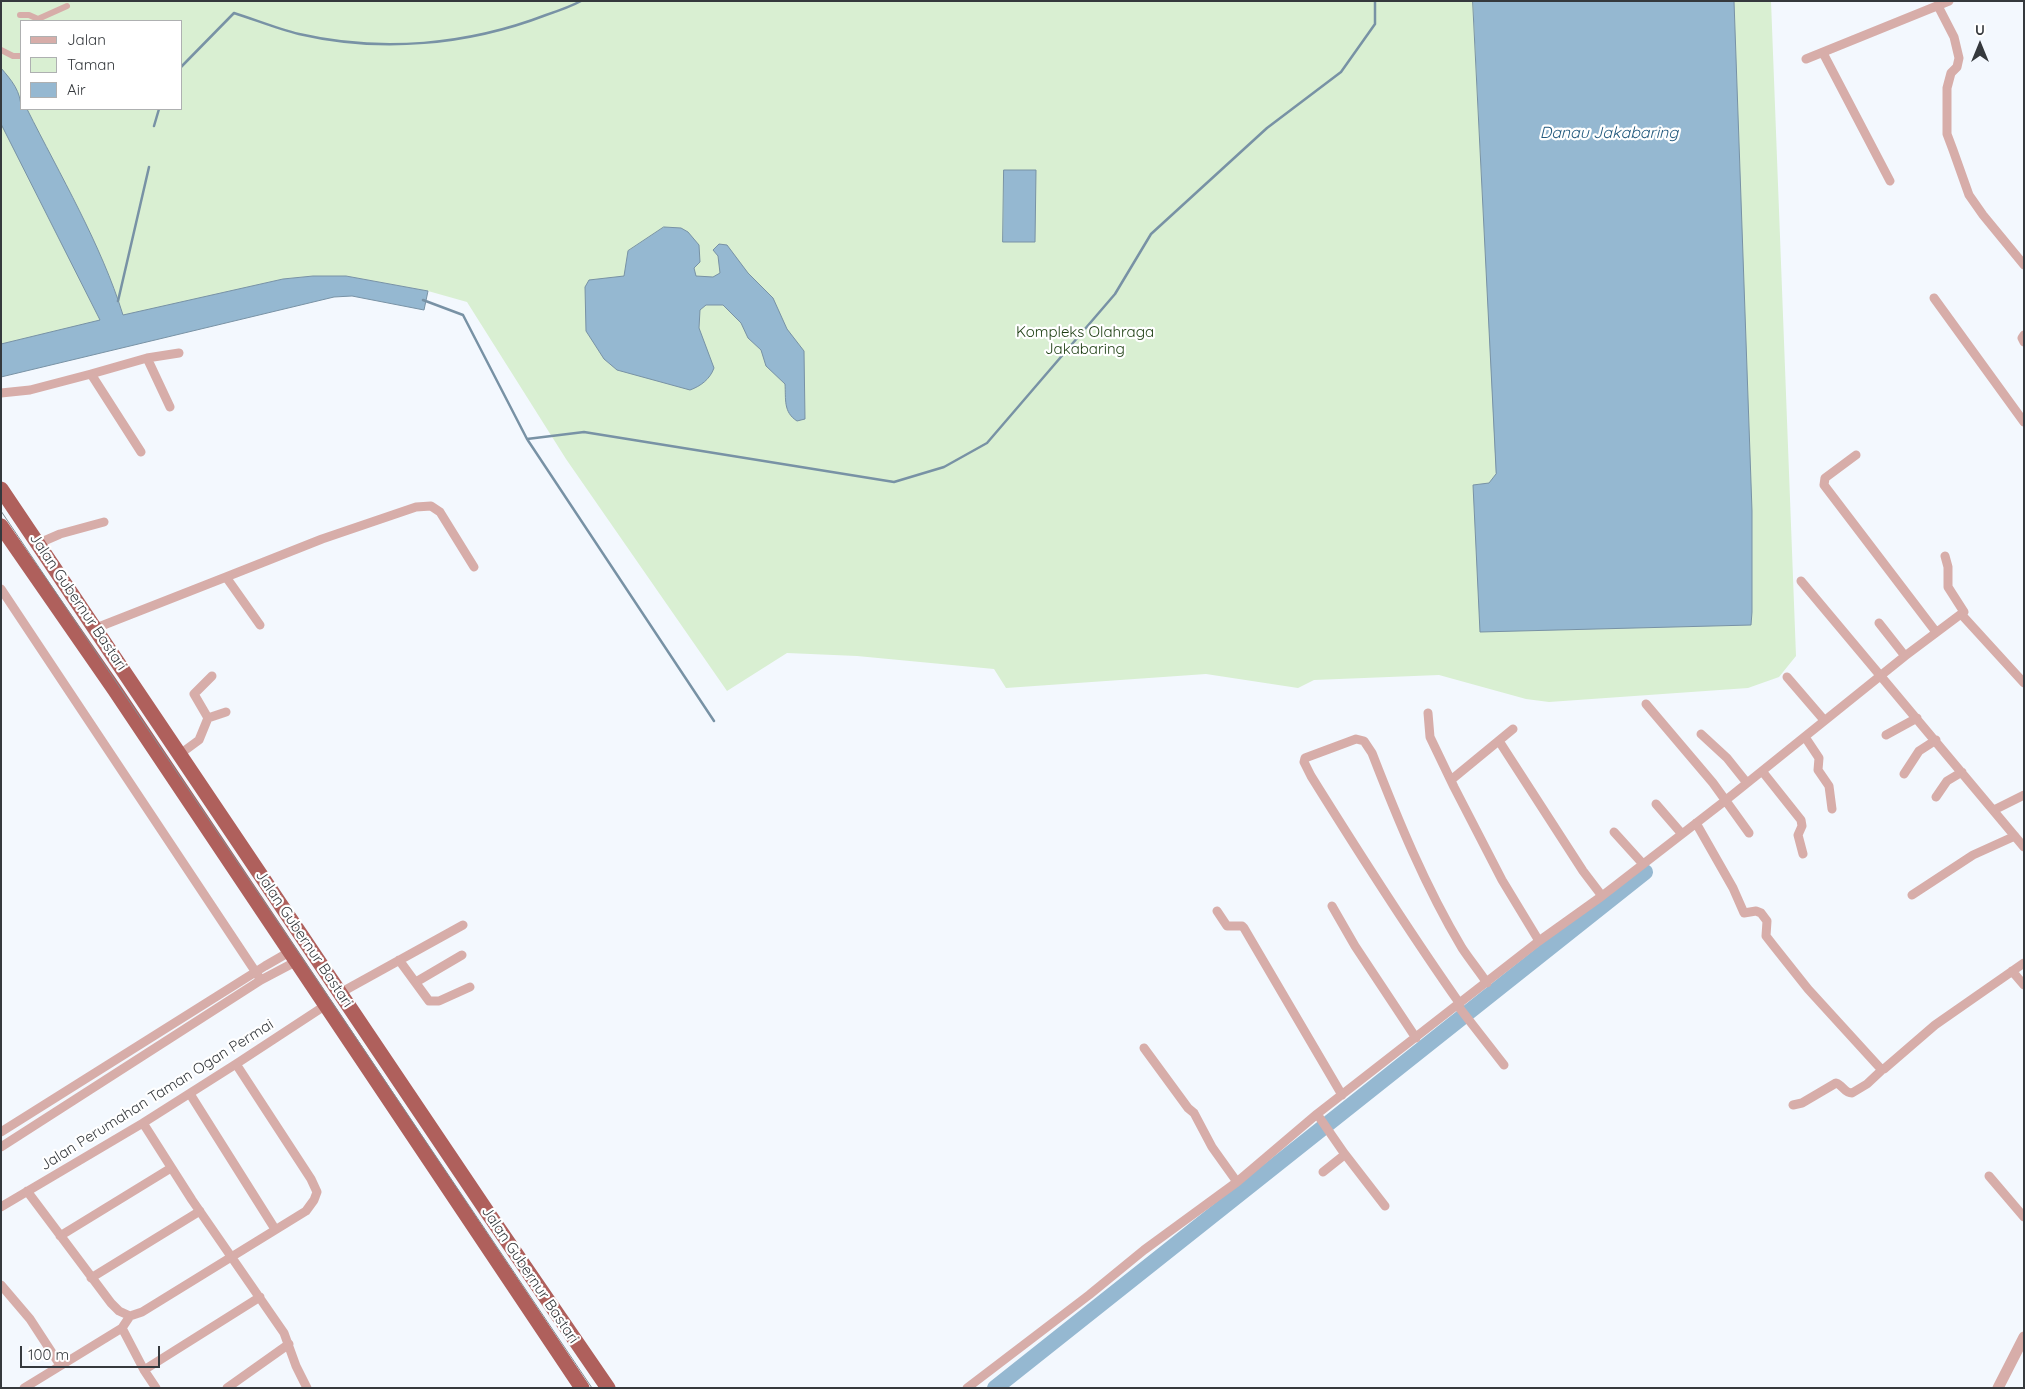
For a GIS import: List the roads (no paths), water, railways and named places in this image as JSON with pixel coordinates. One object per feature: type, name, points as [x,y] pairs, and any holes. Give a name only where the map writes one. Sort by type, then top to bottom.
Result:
[{"type":"highway","name":"Jalan Gubernur Bastari","points":[[1,489],[490,1216],[608,1388]]},
{"type":"highway","name":"Jalan Gubernur Bastari","points":[[1,526],[114,690],[289,958],[326,1005],[582,1388]]},
{"type":"highway","points":[[471,1224],[490,1216]]},
{"type":"street","points":[[1806,59],[1949,1]]},
{"type":"street","points":[[20,15],[29,15],[38,20],[67,6]]},
{"type":"street","points":[[1938,6],[1954,37],[1959,58],[1957,67],[1951,72],[1947,88],[1947,134],[1969,195],[2024,265]]},
{"type":"street","points":[[1,50],[13,56],[20,56]]},
{"type":"street","points":[[1823,53],[1890,181]]},
{"type":"street","points":[[1934,298],[2024,422]]},
{"type":"street","points":[[2024,335],[2022,338],[2024,342]]},
{"type":"street","points":[[1,393],[30,390],[147,358],[179,353]]},
{"type":"street","points":[[147,358],[170,407]]},
{"type":"street","points":[[91,374],[141,452]]},
{"type":"street","points":[[1856,455],[1825,478],[1824,485],[1936,632]]},
{"type":"street","points":[[96,628],[322,539],[416,507],[431,506],[440,512],[474,567]]},
{"type":"street","points":[[38,544],[60,534],[104,522]]},
{"type":"street","points":[[1945,556],[1948,568],[1948,587],[1964,612]]},
{"type":"street","points":[[226,577],[260,625]]},
{"type":"street","points":[[1801,581],[2024,847]]},
{"type":"street","points":[[1,589],[258,976]]},
{"type":"street","points":[[967,1388],[1089,1295],[1144,1250],[1236,1182],[1317,1114],[1726,800],[1824,720],[1961,614],[2024,683]]},
{"type":"street","points":[[1879,623],[1905,656]]},
{"type":"street","points":[[208,718],[194,694],[212,676]]},
{"type":"street","points":[[1787,677],[1824,720]]},
{"type":"street","points":[[1646,704],[1706,774],[1749,832]]},
{"type":"street","points":[[180,754],[199,740],[208,718],[226,712]]},
{"type":"street","points":[[1428,713],[1430,737],[1451,780],[1489,856],[1521,913],[1540,941]]},
{"type":"street","points":[[1886,735],[1917,718]]},
{"type":"street","points":[[1451,780],[1512,729]]},
{"type":"street","points":[[1701,734],[1727,758],[1747,783]]},
{"type":"street","points":[[1805,737],[1819,758],[1818,770],[1829,786],[1832,809]]},
{"type":"street","points":[[1487,983],[1470,960],[1436,902],[1407,840],[1372,753],[1364,741],[1356,739],[1305,758],[1304,762],[1311,776],[1402,919],[1453,993],[1459,1006],[1504,1065]]},
{"type":"street","points":[[1904,774],[1919,751],[1936,740]]},
{"type":"street","points":[[1499,741],[1583,871],[1602,896]]},
{"type":"street","points":[[1762,771],[1801,820],[1802,826],[1798,835],[1804,854]]},
{"type":"street","points":[[1936,797],[1947,781],[1962,772]]},
{"type":"street","points":[[1994,810],[2024,795]]},
{"type":"street","points":[[1656,804],[1682,834]]},
{"type":"street","points":[[1696,823],[1733,888],[1744,913],[1756,911],[1761,913],[1767,921],[1766,936],[1773,945],[1808,989],[1874,1062],[1883,1069]]},
{"type":"street","points":[[1614,832],[1643,864]]},
{"type":"street","points":[[1912,895],[1972,854],[2016,836]]},
{"type":"street","points":[[1332,906],[1355,946],[1416,1038]]},
{"type":"street","points":[[1217,911],[1227,926],[1239,925],[1244,928],[1342,1095]]},
{"type":"street","points":[[340,993],[463,925]]},
{"type":"street","points":[[416,982],[462,954]]},
{"type":"street","points":[[1,1147],[258,976],[265,966],[289,958]]},
{"type":"street","points":[[1,1132],[258,976],[270,975],[289,958]]},
{"type":"street","points":[[399,960],[426,999],[434,1002],[470,987]]},
{"type":"street","points":[[1793,1105],[1802,1103],[1836,1083],[1847,1092],[1852,1093],[1867,1084],[1935,1025],[2024,963]]},
{"type":"street","points":[[2012,971],[2024,985]]},
{"type":"street","name":"Jalan Perumahan Taman Ogan Permai","points":[[1,1207],[190,1094],[326,1005]]},
{"type":"street","points":[[1144,1048],[1188,1108],[1194,1113],[1212,1147],[1236,1182]]},
{"type":"street","points":[[24,1388],[122,1328],[130,1316],[142,1312],[231,1255],[306,1211],[314,1200],[316,1192],[311,1179],[236,1064]]},
{"type":"street","points":[[190,1094],[276,1229]]},
{"type":"street","points":[[1317,1114],[1385,1206]]},
{"type":"street","points":[[143,1123],[200,1211],[260,1297],[289,1344],[306,1388]]},
{"type":"street","points":[[1323,1172],[1344,1156],[1344,1153]]},
{"type":"street","points":[[60,1236],[172,1168]]},
{"type":"street","points":[[1989,1176],[2024,1217]]},
{"type":"street","points":[[26,1191],[111,1303],[119,1311],[130,1316]]},
{"type":"street","points":[[91,1278],[200,1211]]},
{"type":"street","points":[[1,1285],[30,1319],[60,1365]]},
{"type":"street","points":[[144,1370],[260,1297]]},
{"type":"street","points":[[122,1328],[144,1370],[156,1388]]},
{"type":"street","points":[[1998,1388],[2024,1337]]},
{"type":"street","points":[[227,1388],[289,1344]]},
{"type":"water","name":"Danau Jakabaring","points":[[1473,1],[1734,1],[1752,511],[1751,625],[1480,632],[1473,485],[1489,483],[1496,474]]},
{"type":"water","points":[[1,68],[15,87],[20,100],[20,110],[28,110],[92,236],[123,315],[283,279],[313,276],[346,276],[428,291],[424,310],[352,296],[334,297],[1,377],[1,344],[100,320],[1,124]]},
{"type":"water","points":[[1004,170],[1036,170],[1035,242],[1003,242]]},
{"type":"water","points":[[664,227],[681,228],[688,232],[699,245],[700,262],[694,268],[696,276],[713,277],[720,273],[718,256],[713,250],[719,244],[727,245],[748,273],[773,298],[787,329],[804,351],[805,419],[797,421],[789,414],[786,405],[785,384],[766,366],[761,350],[748,338],[741,323],[723,305],[706,305],[700,310],[699,328],[714,368],[708,379],[690,390],[617,370],[604,359],[586,331],[585,287],[589,280],[624,276],[628,251]]},
{"type":"waterway","points":[[182,66],[234,13],[299,34],[330,40],[361,43],[424,43],[486,33],[516,25],[564,9],[581,1]]},
{"type":"waterway","points":[[527,439],[584,432],[894,482],[944,467],[987,443],[1115,294],[1151,234],[1267,128],[1341,72],[1375,24],[1375,1]]},
{"type":"waterway","points":[[154,126],[159,110]]},
{"type":"waterway","points":[[118,301],[149,167]]},
{"type":"waterway","points":[[423,300],[463,315],[527,439],[714,721]]},
{"type":"waterway","points":[[995,1388],[1645,872]]},
{"type":"tram line","points":[[1,511],[592,1388]]},
{"type":"park label","name":"Kompleks Olahraga Jakabaring","points":[[1085,340]]}]
